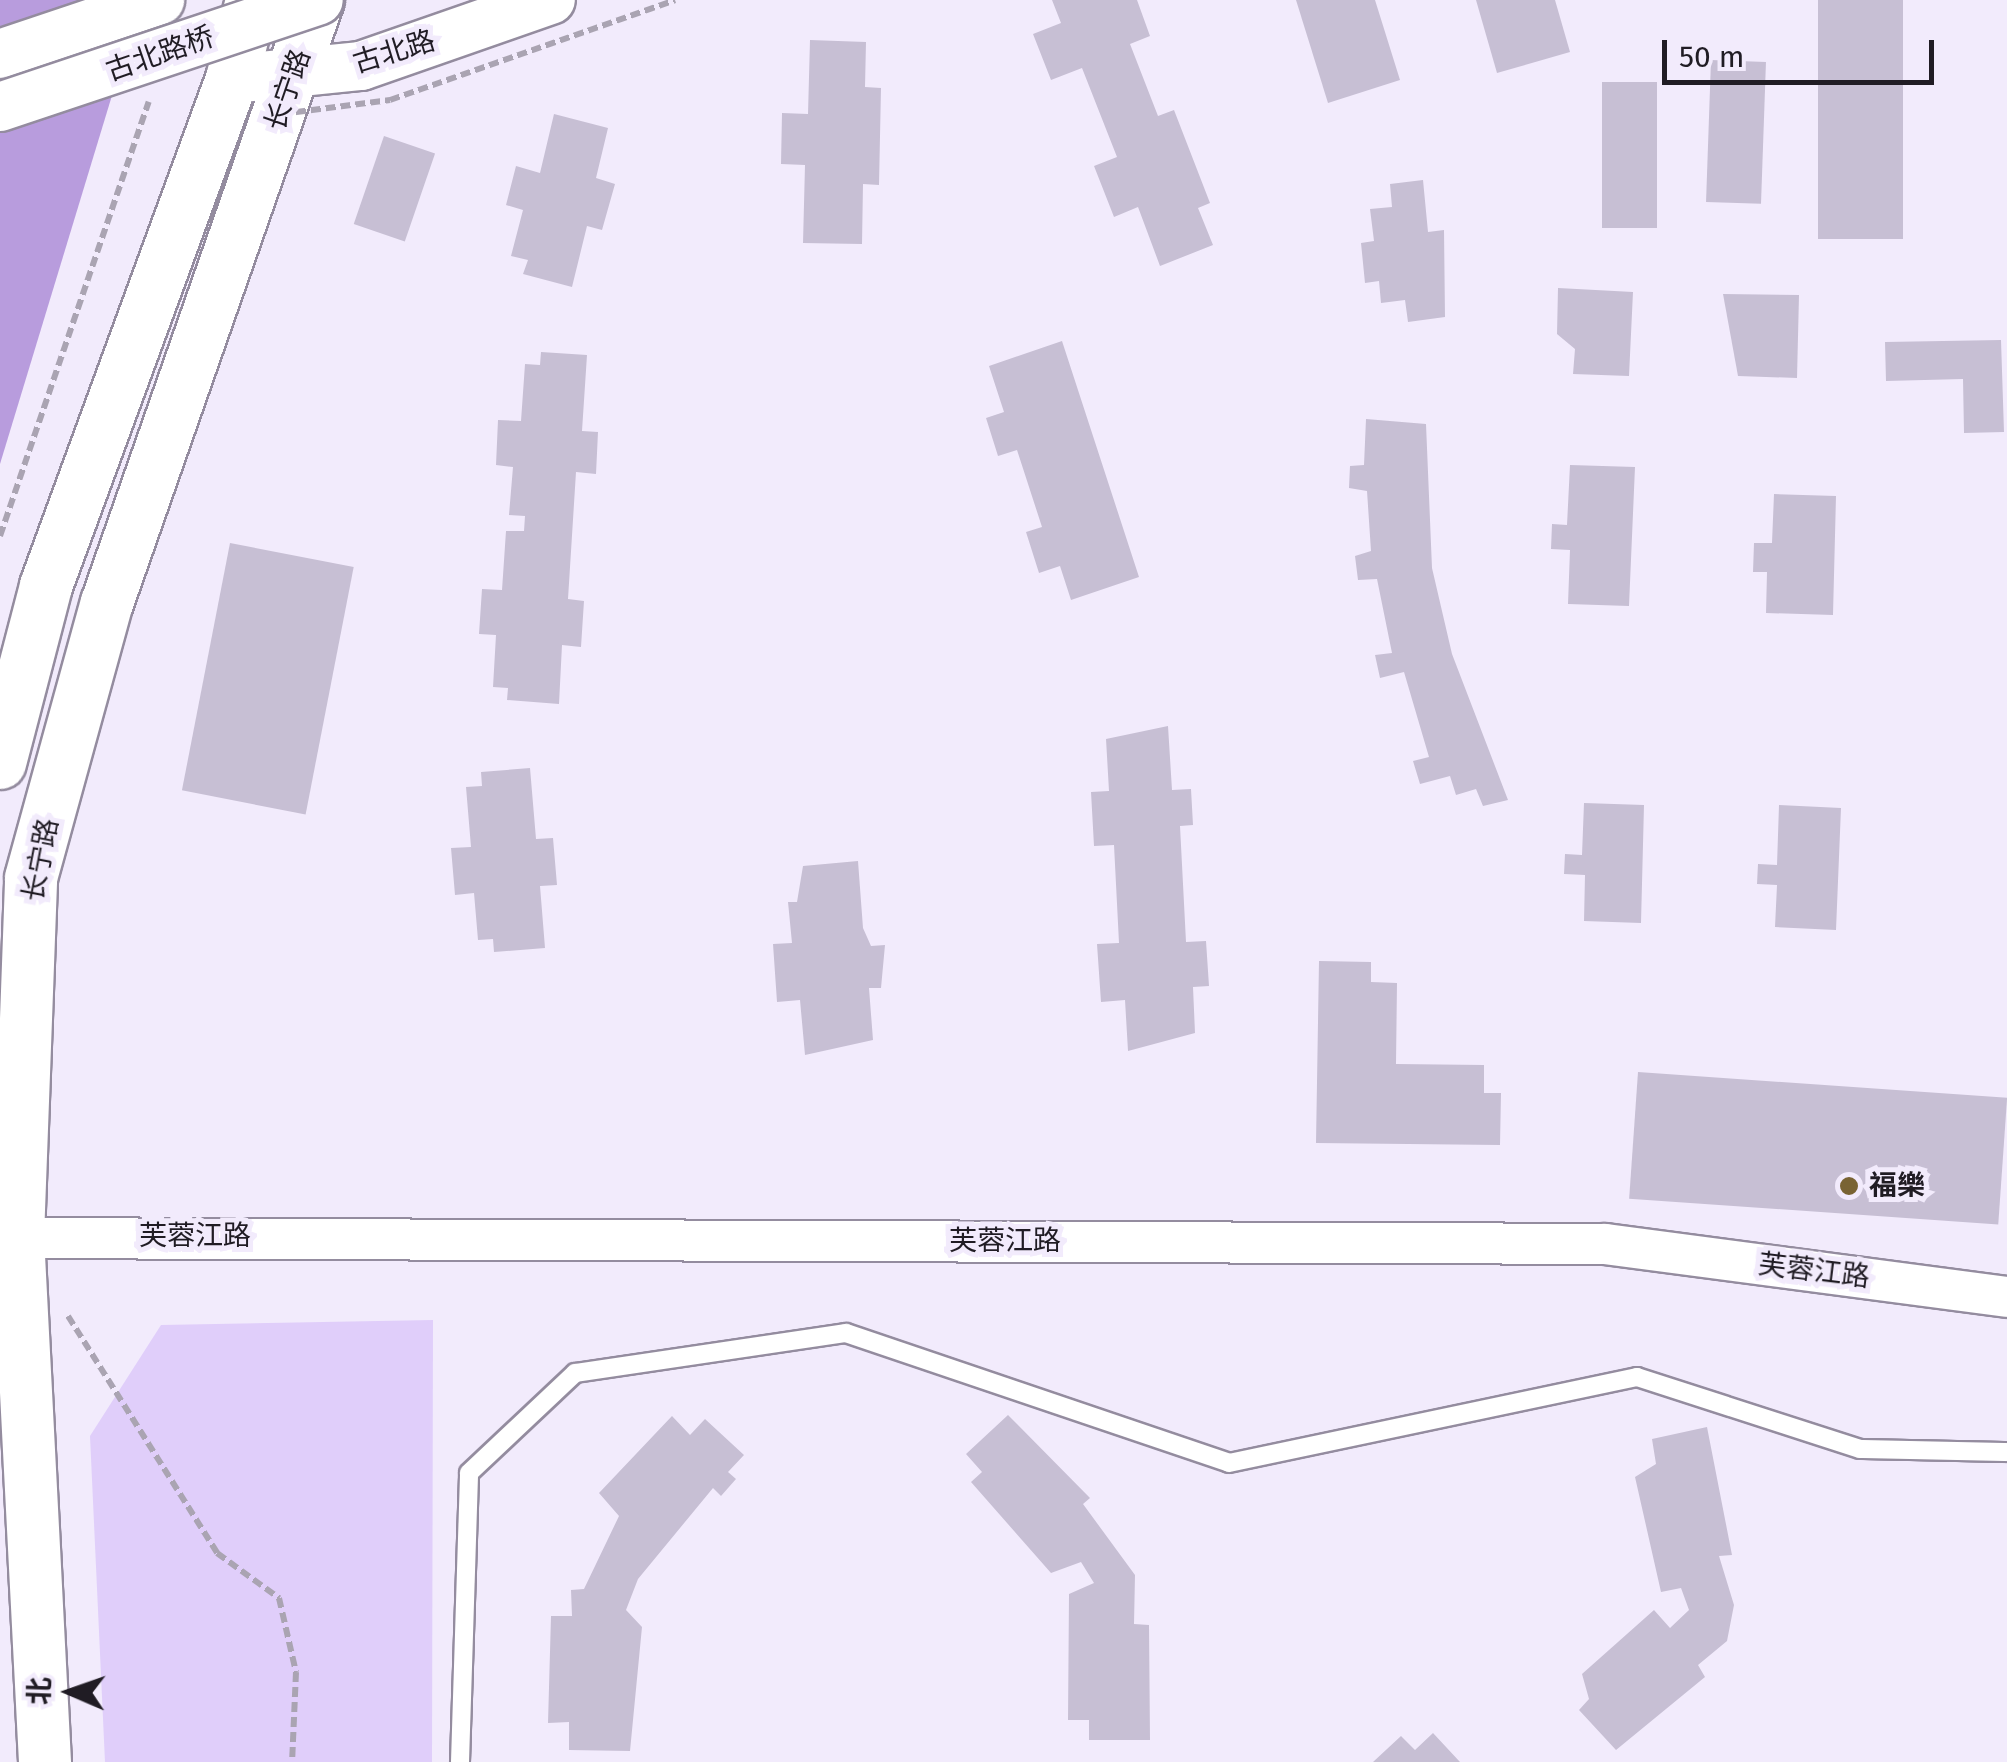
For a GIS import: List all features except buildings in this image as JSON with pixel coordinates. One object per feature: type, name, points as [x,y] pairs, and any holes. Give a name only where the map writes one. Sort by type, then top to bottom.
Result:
[{"type":"main road","name":"古北路桥","points":[[0,54],[160,0]]},
{"type":"main road","name":"长宁路","points":[[0,763],[46,586],[232,80],[252,0]]},
{"type":"main road","name":"古北路桥","points":[[0,107],[318,0]]},
{"type":"main road","name":"长宁路","points":[[45,1762],[9,1237],[31,878],[108,603],[318,0]]},
{"type":"main road","name":"古北路","points":[[232,80],[288,95],[551,0]]},
{"type":"street","name":"芙蓉江路","points":[[9,1237],[1605,1244],[2007,1297]]},
{"type":"lane","points":[[460,1762],[469,1473],[575,1374],[846,1333],[1229,1463],[1638,1377],[1860,1449],[2007,1452]]},
{"type":"path","points":[[288,95],[390,100],[675,0]]},
{"type":"path","points":[[0,536],[152,94]]},
{"type":"path","points":[[60,1304],[217,1553],[279,1598],[296,1672],[292,1762]]},
{"type":"shaded area","points":[[0,0],[141,0],[0,464]]},
{"type":"shaded area","points":[[433,1320],[432,1762],[105,1762],[90,1436],[161,1325]]},
{"type":"place","name":"福樂","points":[[1849,1186]]}]
